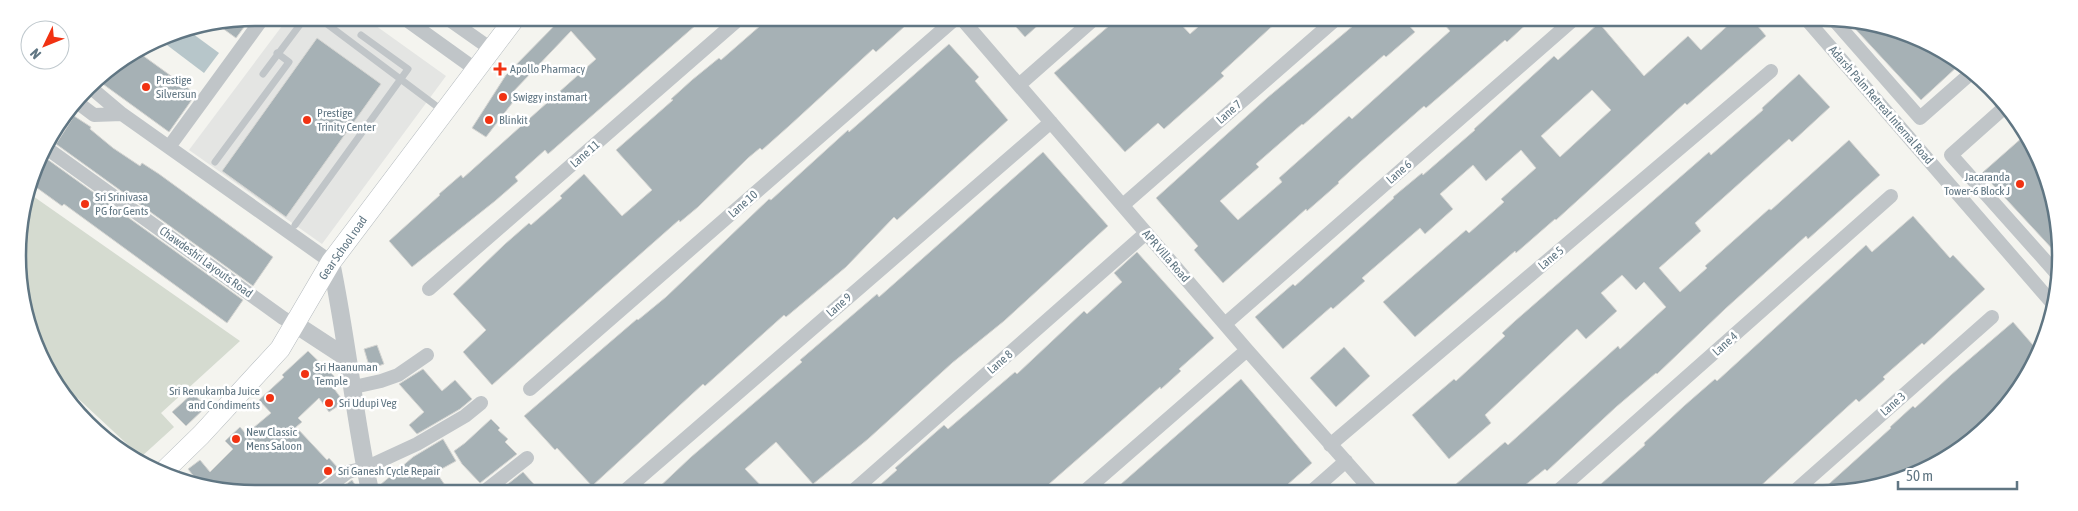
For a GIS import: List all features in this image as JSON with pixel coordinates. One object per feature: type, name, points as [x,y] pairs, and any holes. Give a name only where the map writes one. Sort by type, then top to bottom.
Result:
[{"type":"main road","name":"Gear School road","points":[[168,467],[201,436],[280,349],[330,262],[508,26]]},
{"type":"street","points":[[169,147],[256,26]]},
{"type":"street","points":[[415,26],[475,70]]},
{"type":"street","points":[[458,26],[491,49]]},
{"type":"street","name":"Lane 11","points":[[429,289],[731,26]]},
{"type":"street","name":"Lane 10","points":[[530,389],[947,26]]},
{"type":"street","name":"APR Villa Road","points":[[968,26],[1247,350],[1366,485]]},
{"type":"street","points":[[1019,84],[1086,26]]},
{"type":"street","name":"Lane 7","points":[[1123,205],[1328,26]]},
{"type":"street","name":"Lane 6","points":[[1225,324],[1566,26]]},
{"type":"street","name":"Adarsh Palm Retreat Internal Road","points":[[1812,26],[2047,298]]},
{"type":"street","points":[[1840,27],[1920,118],[1966,77]]},
{"type":"street","name":"Lane 5","points":[[1330,445],[1771,71]]},
{"type":"street","points":[[95,91],[122,114],[330,262],[342,316],[347,358],[354,387],[369,485]]},
{"type":"street","points":[[82,106],[94,115],[122,114]]},
{"type":"street","points":[[2000,111],[1951,155],[2051,267]]},
{"type":"street","name":"Lane 9","points":[[632,485],[1051,122]]},
{"type":"street","name":"Chawdeshri Layouts Road","points":[[51,152],[283,318],[295,324]]},
{"type":"street","name":"Lane 4","points":[[1566,485],[1891,196]]},
{"type":"street","name":"Lane 8","points":[[861,485],[1146,233]]},
{"type":"street","name":"Lane 3","points":[[1803,485],[1992,317]]},
{"type":"street","points":[[295,324],[347,358]]},
{"type":"street","points":[[1093,485],[1247,350]]},
{"type":"street","points":[[354,387],[398,375],[427,355]]},
{"type":"street","points":[[332,485],[348,472],[365,468],[416,444],[465,416],[481,403]]},
{"type":"street","points":[[493,485],[527,458]]},
{"type":"street","points":[[1320,485],[1346,461]]},
{"type":"lane","points":[[263,74],[299,26]]},
{"type":"lane","points":[[330,26],[443,112]]},
{"type":"lane","points":[[295,225],[408,69],[362,35]]},
{"type":"lane","points":[[215,162],[290,62],[278,53]]},
{"type":"shaded area","points":[[282,26],[376,26],[446,76],[322,244],[189,150]]},
{"type":"shaded area","points":[[194,35],[219,53],[204,73],[166,45]]},
{"type":"shaded area","points":[[34,197],[240,341],[161,413],[174,427],[143,455],[131,448],[73,394],[57,370],[38,329],[28,285],[26,256],[28,226]]},
{"type":"building","points":[[554,26],[695,26],[548,154],[545,150],[515,177],[518,181],[495,201],[412,267],[389,241],[439,194],[461,175],[463,178],[596,59],[571,31],[511,94],[516,98],[486,137],[472,128],[506,75]]},
{"type":"building","points":[[760,26],[905,26],[876,52],[873,49],[762,150],[760,148],[748,158],[698,207],[680,222],[679,220],[492,385],[463,352],[486,330],[453,294],[505,244],[529,223],[531,225],[562,198],[560,196],[584,174],[622,216],[652,190],[616,150],[673,100],[671,99],[692,80],[719,58],[721,60]]},
{"type":"building","points":[[1015,26],[1037,26],[1025,37]]},
{"type":"building","points":[[1109,26],[1183,26],[1190,34],[1199,26],[1272,26],[1221,73],[1224,76],[1164,129],[1158,123],[1125,152],[1054,73]]},
{"type":"building","points":[[1353,26],[1409,26],[1415,32],[1386,57],[1384,55],[1302,124],[1256,164],[1259,167],[1220,201],[1238,220],[1282,182],[1279,178],[1349,116],[1352,119],[1450,31],[1446,26],[1524,26],[1507,42],[1505,40],[1426,108],[1424,106],[1339,183],[1307,211],[1306,209],[1223,283],[1194,250],[1198,246],[1156,198],[1267,98]]},
{"type":"building","points":[[1596,26],[1602,26],[1644,76],[1688,36],[1701,50],[1727,26],[1758,26],[1766,36],[1687,105],[1685,103],[1556,220],[1516,253],[1515,251],[1415,337],[1383,302],[1466,230],[1469,233],[1504,202],[1501,199],[1536,168],[1521,150],[1486,181],[1473,165],[1440,194],[1453,209],[1425,234],[1420,228],[1362,278],[1365,281],[1333,309],[1331,307],[1283,349],[1255,317],[1293,284],[1295,286],[1393,197],[1422,173],[1423,175],[1475,130],[1554,56],[1558,60]],"holes":[[[1592,90],[1611,110],[1560,157],[1541,136]]]},
{"type":"building","points":[[244,27],[236,38],[223,29]]},
{"type":"building","points":[[1855,29],[1896,38],[1924,50],[1955,69],[1921,100]]},
{"type":"building","name":"Prestige Trinity Center","points":[[317,38],[381,84],[286,217],[222,171]]},
{"type":"building","points":[[949,44],[979,77],[975,81],[1008,120],[897,220],[894,217],[846,267],[786,317],[784,315],[705,386],[703,384],[591,485],[524,416],[637,319],[666,297],[769,199],[771,200],[848,130],[849,132]]},
{"type":"building","name":"Prestige Silversun","points":[[143,56],[196,94],[169,132],[103,84]]},
{"type":"building","points":[[1799,74],[1830,107],[1792,142],[1789,139],[1695,223],[1701,231],[1659,268],[1680,292],[1707,268],[1705,266],[1849,140],[1880,175],[1808,239],[1806,236],[1657,374],[1616,407],[1547,471],[1545,469],[1525,485],[1455,485],[1505,442],[1508,445],[1618,346],[1620,349],[1666,307],[1644,282],[1636,290],[1622,275],[1601,293],[1617,311],[1586,339],[1577,329],[1485,415],[1491,423],[1449,459],[1412,415],[1454,379],[1456,381],[1505,336],[1502,333],[1515,321],[1709,152],[1711,155],[1763,110],[1762,108]]},
{"type":"building","points":[[74,116],[91,127],[90,129],[113,148],[140,166],[142,163],[159,174],[273,257],[253,286],[56,144]]},
{"type":"building","name":"Jacaranda Tower-6 Block J","points":[[2020,139],[2040,182],[2050,226],[2051,248],[1982,173]]},
{"type":"building","points":[[1043,152],[1108,226],[1004,321],[952,363],[868,439],[813,484],[776,442],[745,469],[760,485],[661,485],[691,457],[802,362],[800,360],[877,294],[879,297]]},
{"type":"building","points":[[48,159],[243,300],[227,323],[64,204],[62,206],[36,187]]},
{"type":"building","points":[[1913,216],[1950,258],[1953,255],[1985,289],[1924,345],[1922,343],[1883,377],[1885,379],[1859,402],[1856,399],[1762,485],[1600,485],[1645,445],[1644,443],[1684,406],[1715,379],[1717,381],[1866,245],[1872,252]]},
{"type":"building","points":[[1137,252],[1214,338],[1179,369],[1181,371],[1161,389],[1160,387],[1048,485],[880,485],[897,470],[895,468],[944,425],[948,429],[1015,372],[1017,374],[1084,311],[1087,314],[1122,282],[1114,273]]},
{"type":"building","points":[[2013,322],[2033,345],[2013,383],[1995,407],[1974,428],[1950,446],[1924,461],[1896,473],[1852,483],[1828,485],[1913,406],[1915,408]]},
{"type":"building","points":[[377,345],[384,364],[370,369],[364,349]]},
{"type":"building","points":[[1344,347],[1370,376],[1336,407],[1310,378]]},
{"type":"building","points":[[308,351],[338,380],[332,386],[344,402],[329,412],[319,398],[298,418],[302,422],[296,427],[327,460],[329,458],[338,468],[317,485],[226,483],[194,476],[188,469],[200,460],[210,472],[233,449],[225,441],[240,427],[246,434],[271,413],[259,400],[284,377],[282,375]]},
{"type":"building","points":[[423,369],[442,391],[455,380],[472,399],[460,409],[417,434],[409,425],[424,412],[399,384]]},
{"type":"building","points":[[1241,379],[1312,463],[1287,485],[1120,485]]},
{"type":"building","points":[[193,393],[206,407],[186,426],[172,412]]},
{"type":"building","points":[[491,419],[500,428],[498,430],[508,439],[505,442],[517,454],[480,483],[462,464],[454,451]]},
{"type":"building","points":[[443,439],[456,461],[436,472],[445,485],[380,485],[413,457]]},
{"type":"building","points":[[523,472],[535,485],[507,485]]},
{"type":"building","points":[[352,480],[355,485],[345,485]]},
{"type":"place","name":"Apollo Pharmacy","points":[[500,69]]},
{"type":"place","name":"Prestige Silversun","points":[[146,87]]},
{"type":"place","name":"Swiggy instamart","points":[[503,97]]},
{"type":"place","name":"Prestige Trinity Center","points":[[307,120]]},
{"type":"place","name":"Blinkit","points":[[489,120]]},
{"type":"place","name":"Jacaranda Tower-6 Block J","points":[[2020,184]]},
{"type":"place","name":"Sri Srinivasa PG for Gents","points":[[85,204]]},
{"type":"place","name":"Sri Haanuman Temple","points":[[305,374]]},
{"type":"place","name":"Sri Renukamba Juice and Condiments","points":[[270,398]]},
{"type":"place","name":"Sri Udupi Veg","points":[[329,403]]},
{"type":"place","name":"New Classic Mens Saloon","points":[[236,439]]},
{"type":"place","name":"Sri Ganesh Cycle Repair","points":[[328,471]]}]
